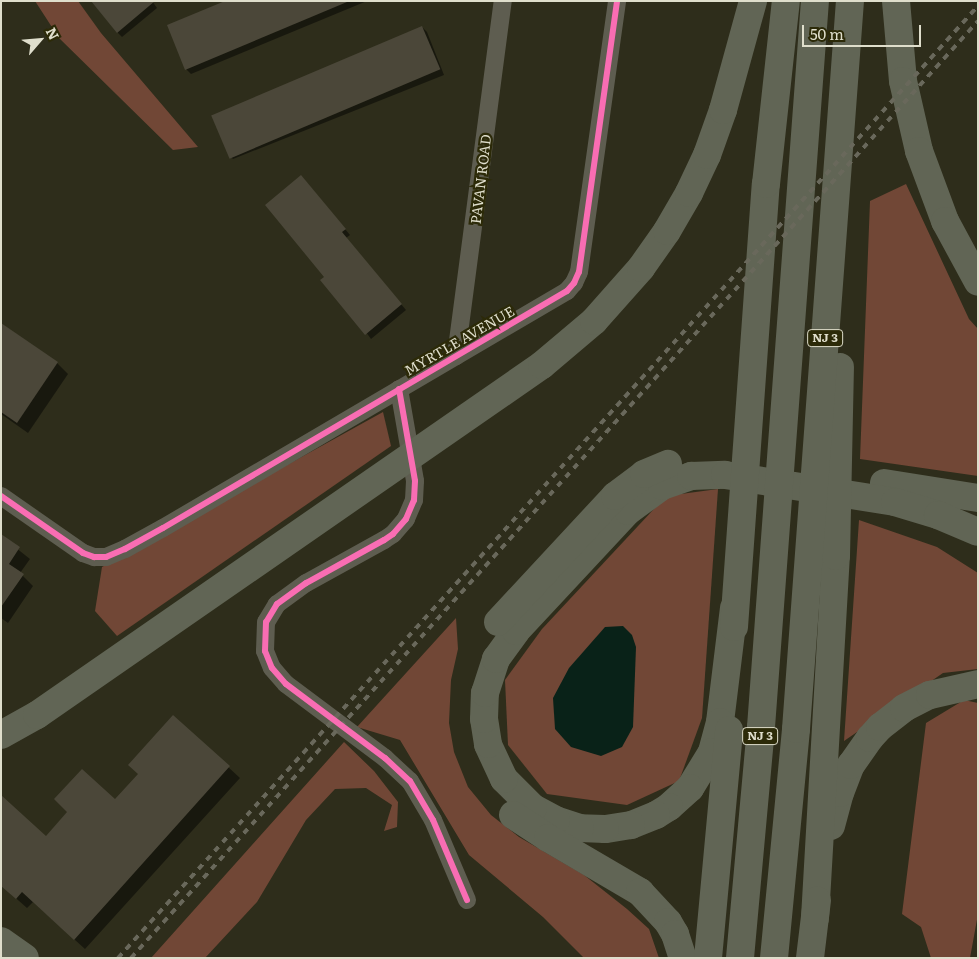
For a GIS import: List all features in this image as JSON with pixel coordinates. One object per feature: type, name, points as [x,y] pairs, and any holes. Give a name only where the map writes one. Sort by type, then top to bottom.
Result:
[{"type":"highway","points":[[1,734],[37,716],[560,352],[594,321],[625,287],[655,249],[689,193],[707,155],[723,110],[753,1]]},
{"type":"highway","points":[[786,1],[766,184],[748,429],[742,508],[734,608],[720,722],[712,752],[690,788],[669,807],[644,821],[605,829],[580,828],[556,820],[533,808],[504,779],[490,750],[484,719],[485,693],[496,659],[516,631],[624,515],[644,497],[662,486],[702,475],[744,478],[895,502],[938,515],[978,532]]},
{"type":"highway","name":"NJ 3","points":[[740,958],[759,756],[815,1]]},
{"type":"highway","name":"NJ 3","points":[[774,958],[796,729],[824,520],[833,236],[850,1]]},
{"type":"highway","points":[[896,1],[900,61],[912,124],[928,178],[945,221],[978,282]]},
{"type":"highway","points":[[683,958],[675,934],[668,922],[640,892],[522,822],[510,813],[489,789],[470,748],[465,719],[470,677],[486,638],[503,617],[615,496],[644,474],[677,461],[727,458],[975,497]]},
{"type":"highway","points":[[815,918],[824,520]]},
{"type":"highway","points":[[708,958],[730,724],[734,608]]},
{"type":"highway","points":[[810,958],[821,871],[834,814],[844,780],[860,750],[880,726],[916,701],[944,690],[978,684]]},
{"type":"highway","points":[[1,942],[25,958]]},
{"type":"street","name":"PAVAN ROAD","points":[[456,356],[503,1]]},
{"type":"street","name":"MYRTLE AVENUE","points":[[1,496],[83,553],[94,557],[106,557],[163,528],[550,302],[574,283],[579,272],[586,228],[617,1]]},
{"type":"street","points":[[399,389],[414,471],[414,500],[406,519],[400,527],[384,540],[306,583],[277,604],[266,622],[265,651],[272,668],[286,684],[385,758],[410,781],[434,820],[467,900]]},
{"type":"shaded area","points":[[35,1],[78,1],[101,33],[198,147],[173,150],[59,38]]},
{"type":"shaded area","points":[[906,184],[969,319],[978,329],[978,476],[860,459],[870,201]]},
{"type":"shaded area","points":[[383,412],[391,446],[117,636],[95,611],[102,567]]},
{"type":"shaded area","points":[[718,489],[702,718],[679,781],[627,805],[547,794],[508,745],[505,680],[542,629],[666,496]]},
{"type":"shaded area","points":[[859,520],[937,547],[978,573],[978,669],[943,673],[844,741]]},
{"type":"shaded area","points":[[456,618],[458,649],[451,680],[449,723],[454,752],[468,787],[491,815],[519,837],[584,875],[627,909],[649,929],[659,958],[584,958],[543,917],[469,855],[400,740],[357,727]]},
{"type":"shaded area","points":[[623,626],[632,635],[636,647],[633,727],[622,747],[601,756],[571,747],[555,729],[553,698],[569,668],[605,627]]},
{"type":"shaded area","points":[[964,700],[978,703],[978,914],[970,958],[931,958],[921,927],[902,914],[926,723]]},
{"type":"shaded area","points":[[344,742],[374,771],[398,802],[397,827],[384,831],[392,805],[366,788],[335,789],[306,820],[257,902],[205,958],[151,958]]},
{"type":"building","points":[[91,1],[155,1],[117,33]]},
{"type":"building","points":[[225,1],[347,2],[185,70],[167,25]]},
{"type":"building","points":[[422,26],[440,69],[230,159],[211,115]]},
{"type":"building","points":[[301,175],[346,229],[342,232],[402,304],[365,335],[320,280],[324,277],[265,205]]},
{"type":"building","points":[[1,323],[58,362],[17,423],[1,412]]},
{"type":"building","points":[[1,534],[20,547],[9,564],[24,574],[1,607]]},
{"type":"building","points":[[173,715],[230,766],[74,940],[22,892],[16,899],[1,886],[1,795],[46,836],[67,812],[54,799],[82,769],[115,799],[138,774],[128,765]]},
{"type":"railway","points":[[118,958],[978,6]]},
{"type":"railway","points":[[131,958],[978,21]]},
{"type":"cycle path","points":[[1,496],[83,553],[94,557],[106,557],[163,528],[567,291],[574,283],[579,272],[617,1]]},
{"type":"cycle path","points":[[399,389],[415,481],[414,500],[406,519],[393,534],[384,540],[306,583],[277,604],[266,622],[265,651],[272,668],[286,684],[385,758],[410,781],[433,820],[467,900]]}]
